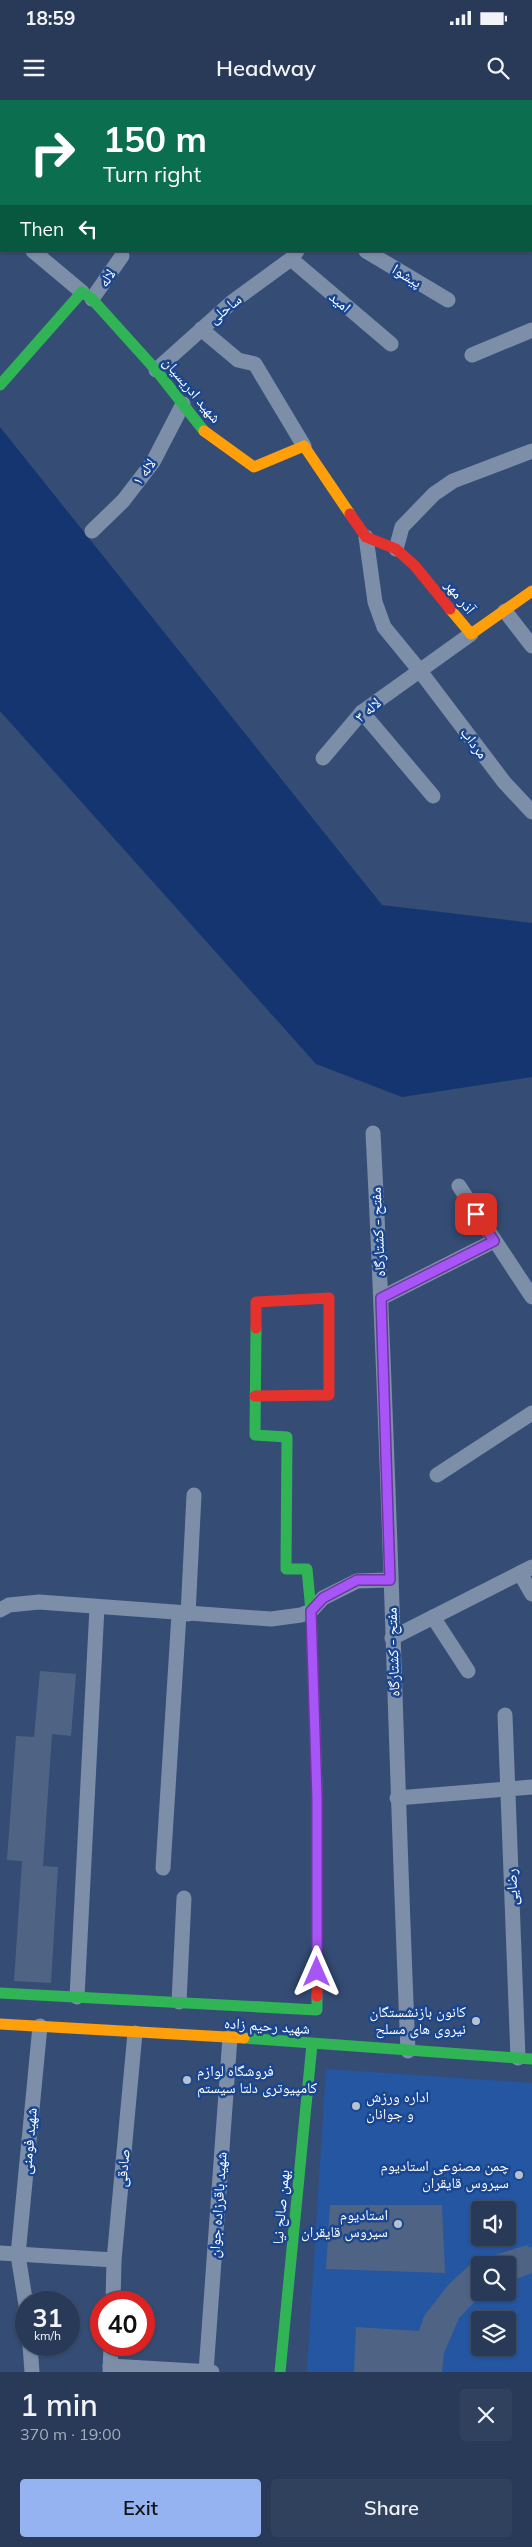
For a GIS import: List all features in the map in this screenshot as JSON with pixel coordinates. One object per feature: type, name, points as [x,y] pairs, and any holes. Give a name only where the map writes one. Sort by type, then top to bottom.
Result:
[{"type":"street","points":[[0,385],[87,295],[34,252]]},
{"type":"street","name":"پیشوا","points":[[368,252],[448,300]]},
{"type":"street","name":"ساحلی","points":[[156,370],[232,302],[294,255]]},
{"type":"street","name":"امید","points":[[294,255],[390,344]]},
{"type":"street","name":"لاله","points":[[87,295],[122,256]]},
{"type":"street","name":"شهید ادریسیان","points":[[87,295],[156,370],[205,432],[254,467],[304,446]]},
{"type":"street","points":[[201,329],[238,360],[255,364],[304,446],[366,537]]},
{"type":"street","points":[[472,354],[532,330]]},
{"type":"street","name":"لاله ۱","points":[[92,531],[123,502],[153,462],[182,404]]},
{"type":"street","points":[[396,549],[402,527],[434,494],[453,481],[532,451]]},
{"type":"street","name":"آذر مهر","points":[[366,537],[396,549],[415,566],[471,634],[532,591]]},
{"type":"street","name":"مرداب","points":[[366,537],[375,602],[384,627],[420,671],[504,782],[532,812]]},
{"type":"street","points":[[505,610],[532,646]]},
{"type":"street","name":"لاله ۳","points":[[323,758],[362,712],[471,634]]},
{"type":"street","points":[[362,712],[433,796]]},
{"type":"street","name":"مفتح - کشتارگاه","points":[[372,1133],[381,1298],[397,1798],[408,2051]]},
{"type":"street","points":[[459,1186],[532,1297]]},
{"type":"street","points":[[381,1298],[494,1241]]},
{"type":"street","points":[[0,1993],[317,2010],[317,1798],[311,1611],[307,1569],[286,1569],[287,1437],[255,1435],[256,1302],[329,1298],[330,1395],[256,1396]]},
{"type":"street","points":[[437,1475],[532,1413]]},
{"type":"street","points":[[164,1868],[194,1495]]},
{"type":"street","points":[[392,1638],[526,1570],[532,1594]]},
{"type":"street","points":[[0,1610],[9,1605],[39,1602],[271,1620],[301,1615],[311,1611],[323,1598],[357,1580],[390,1580]]},
{"type":"street","points":[[77,1997],[97,1607]]},
{"type":"street","points":[[433,1617],[468,1671]]},
{"type":"street","name":"رضایی","points":[[505,1715],[525,2059]]},
{"type":"street","points":[[397,1798],[532,1787]]},
{"type":"street","points":[[179,2002],[184,1898]]},
{"type":"street","name":"شهید رحیم زاده","points":[[0,2024],[230,2037],[525,2059]]},
{"type":"street","name":"شهید فومنی","points":[[24,2291],[18,2255],[40,2026]]},
{"type":"street","name":"صادقی","points":[[113,2291],[114,2260],[136,2033]]},
{"type":"street","name":"شهید باقرزاده جوان","points":[[206,2372],[230,2037]]},
{"type":"street","name":"بهمن صالح نیا","points":[[280,2372],[312,2044]]},
{"type":"street","points":[[0,2253],[114,2260]]},
{"type":"street","points":[[0,2265],[18,2255]]},
{"type":"street","points":[[31,2356],[32,2372]]},
{"type":"street","points":[[111,2356],[110,2369],[212,2372]]},
{"type":"shaded area","points":[[0,427],[382,905],[532,923],[532,1077],[402,1097],[316,1064],[0,711]]},
{"type":"shaded area","name":"استادیوم سیروس قایقران","points":[[326,2069],[532,2083],[532,2372],[307,2372]]},
{"type":"building","points":[[40,1671],[76,1674],[71,1736],[52,1734],[43,1866],[58,1867],[51,1983],[14,1981],[22,1861],[7,1860],[16,1736],[34,1737]]},
{"type":"building","points":[[330,2205],[442,2205],[445,2273],[326,2269]]},
{"type":"building","points":[[530,2244],[527,2247],[532,2247],[532,2273],[516,2279],[516,2256],[492,2256]]},
{"type":"building","points":[[471,2264],[471,2301],[475,2301],[459,2318],[444,2353],[442,2372],[354,2372],[356,2327],[419,2331],[424,2316],[449,2284]]},
{"type":"traffic: fast","points":[[0,385],[82,292],[92,299],[156,370],[204,431]]},
{"type":"traffic: fast","points":[[256,1328],[255,1435],[287,1437],[286,1569],[307,1569],[311,1611],[317,1788]]},
{"type":"traffic: fast","points":[[0,1993],[317,2010],[317,1996]]},
{"type":"traffic: fast","points":[[244,2038],[532,2059]]},
{"type":"traffic: fast","points":[[280,2372],[312,2044]]},
{"type":"traffic: slow","points":[[204,431],[254,467],[304,446],[350,514]]},
{"type":"traffic: slow","points":[[450,609],[471,634],[532,591]]},
{"type":"traffic: slow","points":[[0,2024],[244,2038]]},
{"type":"traffic: jam","points":[[350,514],[366,537],[396,549],[415,566],[450,609]]},
{"type":"traffic: jam","points":[[255,1396],[329,1395],[329,1298],[256,1302],[256,1328]]},
{"type":"traffic: jam","points":[[317,1788],[317,1996]]},
{"type":"place","name":"کانون بازنشستگان نیروی های مسلح","points":[[476,2021]]},
{"type":"place","name":"فروشگاه لوازم کامپیوتری دلتا سیستم","points":[[187,2080]]},
{"type":"place","name":"اداره ورزش و جوانان","points":[[356,2106]]},
{"type":"place","name":"چمن مصنوعی استادیوم سیروس قایقران","points":[[519,2175]]},
{"type":"place","name":"استادیوم سیروس قایقران","points":[[398,2224]]},
{"type":"route","points":[[317,1972],[317,1798],[311,1611],[323,1598],[357,1580],[390,1580],[381,1298],[494,1241],[476,1214]]}]
